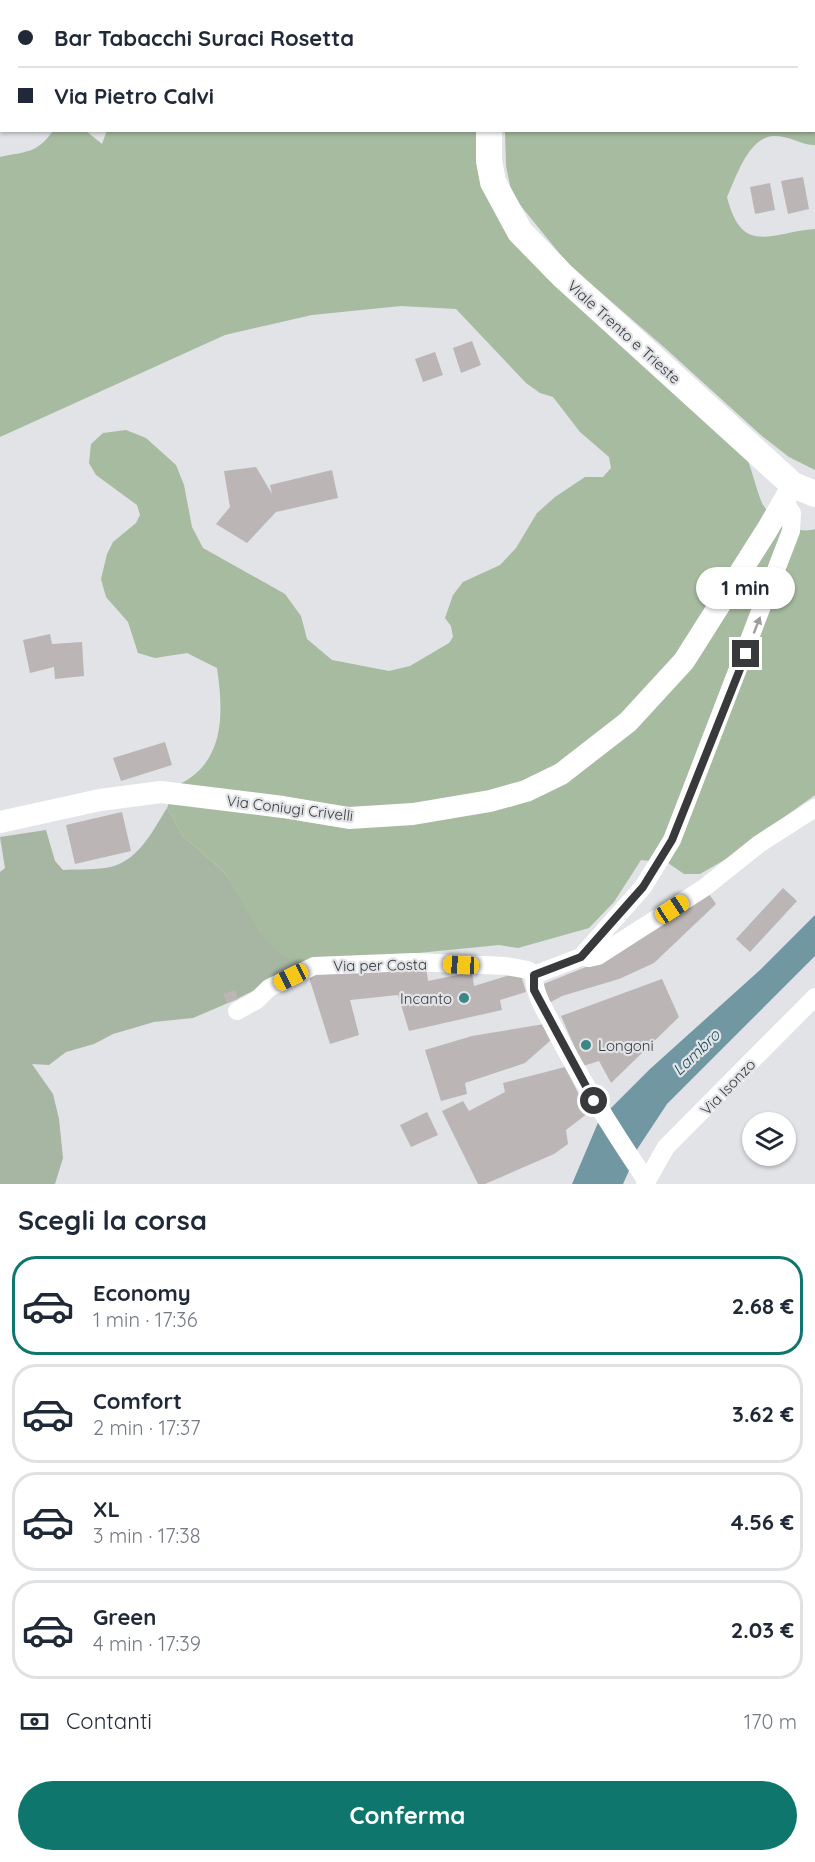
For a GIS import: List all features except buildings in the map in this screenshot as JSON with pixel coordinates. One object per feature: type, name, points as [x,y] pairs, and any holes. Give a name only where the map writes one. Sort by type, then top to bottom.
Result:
[{"type":"main road","name":"Viale Trento e Trieste","points":[[489,132],[489,161],[493,182],[520,232],[563,276],[797,493]]},
{"type":"street","name":"Via Coniugi Crivelli","points":[[0,822],[100,800],[161,792],[283,807],[348,818],[413,814],[490,801],[526,791],[561,774],[628,722],[684,661],[797,493]]},
{"type":"street","points":[[645,1182],[603,1115],[534,990],[534,975],[581,957],[643,887],[672,840],[791,531],[792,513],[797,493]]},
{"type":"street","points":[[585,952],[590,958],[598,956],[704,888],[759,844],[815,808]]},
{"type":"street","name":"Via per Costa","points":[[237,1011],[257,1000],[269,988],[314,966],[414,962],[506,966],[528,970],[534,975]]},
{"type":"street","name":"Via Isonzo","points":[[645,1182],[666,1147],[815,998]]},
{"type":"green space","points":[[52,132],[87,132],[102,144],[106,132],[478,132],[489,194],[748,461],[761,502],[767,511],[779,521],[793,528],[815,529],[815,795],[726,859],[700,874],[684,874],[668,863],[641,860],[614,902],[589,928],[518,948],[499,945],[306,964],[284,957],[261,936],[224,872],[183,836],[167,808],[176,786],[192,777],[204,765],[218,736],[220,703],[217,668],[187,653],[155,658],[138,653],[128,622],[106,597],[101,579],[107,554],[113,542],[136,523],[140,515],[137,505],[96,475],[89,463],[91,444],[103,433],[126,430],[146,438],[176,465],[184,485],[192,527],[203,548],[285,594],[301,616],[307,639],[332,660],[389,671],[410,666],[449,643],[453,637],[451,626],[445,618],[453,595],[463,582],[500,565],[516,548],[537,513],[555,497],[585,477],[603,477],[611,468],[609,457],[580,432],[553,397],[540,393],[526,383],[456,309],[401,306],[312,315],[225,335],[0,437],[0,157],[36,148]]},
{"type":"green space","points":[[505,132],[815,132],[815,145],[779,136],[765,138],[757,143],[744,160],[727,197],[733,216],[741,228],[750,234],[760,237],[815,229],[815,470],[789,457],[762,436],[568,264],[512,195],[506,166]]},
{"type":"green space","points":[[167,808],[183,836],[224,872],[237,893],[306,964],[235,1000],[193,1018],[154,1022],[113,1034],[94,1044],[66,1052],[49,1065],[32,1064],[53,1094],[59,1119],[63,1158],[55,1184],[0,1184],[0,872],[5,868],[0,837],[46,830],[55,861],[63,870],[105,868],[116,865],[135,854]]},
{"type":"water","name":"Lambro","points":[[815,915],[815,956],[667,1104],[634,1154],[606,1113],[650,1069],[760,970]]},
{"type":"water","points":[[600,1118],[632,1164],[623,1184],[572,1184]]},
{"type":"place","name":"Incanto","points":[[464,998]]},
{"type":"place","name":"Longoni","points":[[586,1045]]},
{"type":"route","points":[[594,1101],[534,990],[534,975],[581,957],[643,887],[672,840],[746,654]]}]
